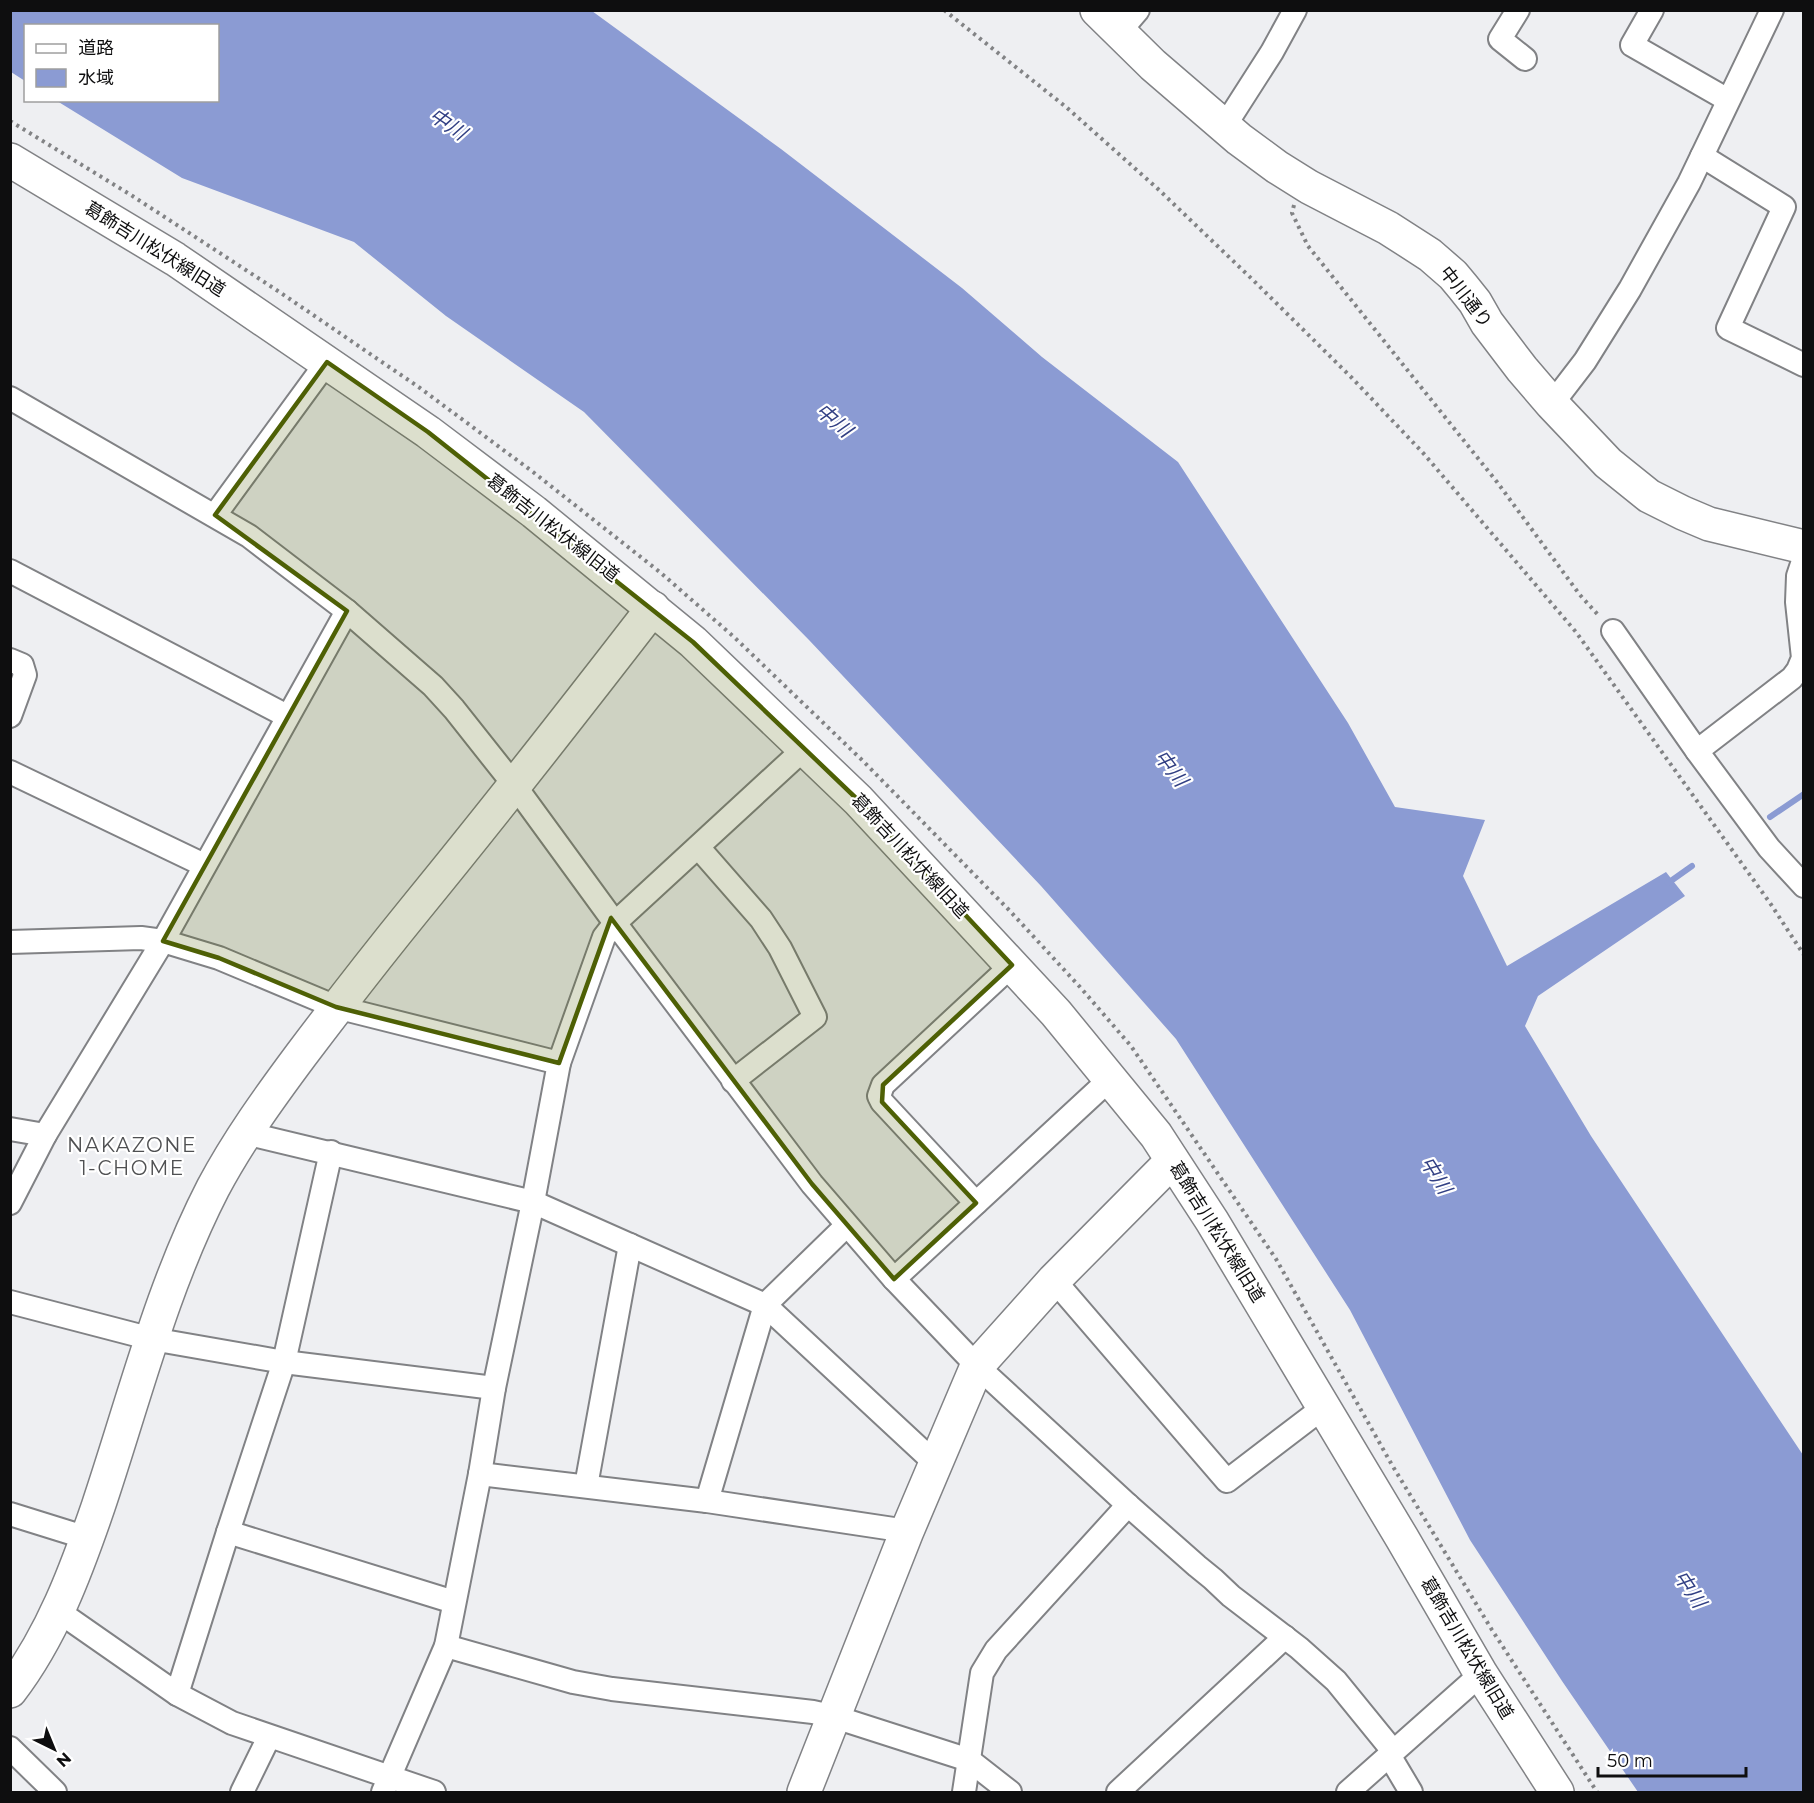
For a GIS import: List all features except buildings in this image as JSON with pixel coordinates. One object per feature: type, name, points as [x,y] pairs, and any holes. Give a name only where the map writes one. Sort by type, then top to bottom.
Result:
[{"type":"street","points":[[1224,127],[1272,52],[1295,10]]},
{"type":"street","points":[[1518,10],[1500,39],[1525,59]]},
{"type":"street","points":[[1552,405],[1585,361],[1630,289],[1689,183],[1772,10]]},
{"type":"street","points":[[1651,11],[1632,45],[1728,100]]},
{"type":"street","name":"中川通り","points":[[1118,17],[1153,65],[1224,127],[1277,167],[1388,228],[1431,255],[1463,287],[1487,323],[1552,405],[1608,463],[1649,496],[1709,524],[1803,547]]},
{"type":"street","points":[[1702,156],[1784,207],[1728,328],[1803,365]]},
{"type":"street","name":"葛飾吉川松伏線旧道","points":[[10,160],[175,260],[464,458],[653,608],[730,676],[858,800],[1056,1013],[1156,1135],[1212,1221],[1481,1674],[1557,1792]]},
{"type":"street","points":[[215,515],[327,362]]},
{"type":"street","points":[[13,405],[215,515],[249,536],[346,611],[433,686],[515,786],[733,1081],[846,1226],[977,1366],[1231,1596],[1299,1648],[1336,1681],[1391,1753],[1411,1792]]},
{"type":"street","points":[[1697,751],[1792,678],[1798,670],[1803,658],[1797,594],[1798,576],[1803,558]]},
{"type":"street","points":[[10,571],[288,716]]},
{"type":"street","points":[[10,1691],[31,1661],[58,1611],[87,1538],[152,1339],[190,1235],[212,1190],[245,1133],[336,1007],[515,786],[653,608]]},
{"type":"street","points":[[10,1203],[45,1135],[163,941],[346,611]]},
{"type":"street","points":[[1613,631],[1697,751],[1769,848],[1803,886]]},
{"type":"street","points":[[10,660],[22,665],[25,675],[10,716]]},
{"type":"street","points":[[386,1785],[446,1646],[480,1474],[494,1388],[559,1063],[604,937],[615,923],[805,748]]},
{"type":"street","points":[[10,772],[204,865]]},
{"type":"street","points":[[698,847],[761,920],[780,948],[815,1017],[733,1081]]},
{"type":"street","points":[[10,942],[141,938],[163,941],[219,958],[336,1007],[559,1063]]},
{"type":"street","points":[[976,1203],[882,1102],[879,1096],[883,1085],[1012,965]]},
{"type":"street","points":[[894,1279],[1110,1079]]},
{"type":"street","points":[[10,1129],[45,1135]]},
{"type":"street","points":[[245,1133],[533,1202],[765,1305],[935,1464]]},
{"type":"street","points":[[177,1694],[284,1362],[331,1152]]},
{"type":"street","points":[[804,1792],[907,1531],[977,1366],[1054,1280],[1172,1161]]},
{"type":"street","points":[[707,1501],[765,1305],[846,1226]]},
{"type":"street","points":[[586,1486],[630,1245]]},
{"type":"street","points":[[1054,1280],[1227,1481],[1324,1407]]},
{"type":"street","points":[[10,1302],[152,1339],[284,1362],[494,1388]]},
{"type":"street","points":[[480,1474],[707,1501],[907,1531]]},
{"type":"street","points":[[964,1792],[982,1673],[996,1650],[1128,1505]]},
{"type":"street","points":[[10,1514],[87,1538]]},
{"type":"street","points":[[228,1532],[454,1602]]},
{"type":"street","points":[[58,1611],[177,1694],[232,1723],[386,1785],[434,1792]]},
{"type":"street","points":[[1118,1792],[1285,1637]]},
{"type":"street","points":[[446,1646],[573,1682],[612,1689],[813,1712],[835,1717],[969,1760],[1010,1792]]},
{"type":"street","points":[[1348,1792],[1481,1674]]},
{"type":"street","points":[[242,1792],[269,1737]]},
{"type":"street","points":[[10,1748],[55,1792]]},
{"type":"path","points":[[944,10],[1066,106],[1157,188],[1311,337],[1424,454],[1576,632],[1770,903],[1803,955]]},
{"type":"path","points":[[1300,181],[1292,213],[1308,246],[1497,482],[1580,595],[1613,631]]},
{"type":"path","points":[[1104,1026],[1110,1021]]},
{"type":"highlighted area","points":[[327,362],[428,432],[693,642],[858,800],[1012,965],[883,1085],[882,1102],[976,1203],[894,1279],[812,1184],[611,918],[559,1063],[336,1007],[219,958],[163,941],[347,611],[215,515]]},
{"type":"water","name":"中川","points":[[10,11],[592,11],[781,149],[962,288],[1042,357],[1178,462],[1348,723],[1395,807],[1485,820],[1463,876],[1507,966],[1666,872],[1685,896],[1538,996],[1525,1026],[1591,1136],[1803,1455],[1803,1792],[1638,1792],[1470,1540],[1350,1310],[1176,1039],[1041,886],[809,640],[584,412],[446,316],[354,242],[182,178],[59,102],[219,102],[219,24],[24,24],[24,80],[11,72]]},
{"type":"waterway","points":[[1770,817],[1804,794]]},
{"type":"waterway","points":[[1668,883],[1692,866]]},
{"type":"district","name":"NAKAZONE 1-CHOME","points":[[132,1156]]}]
